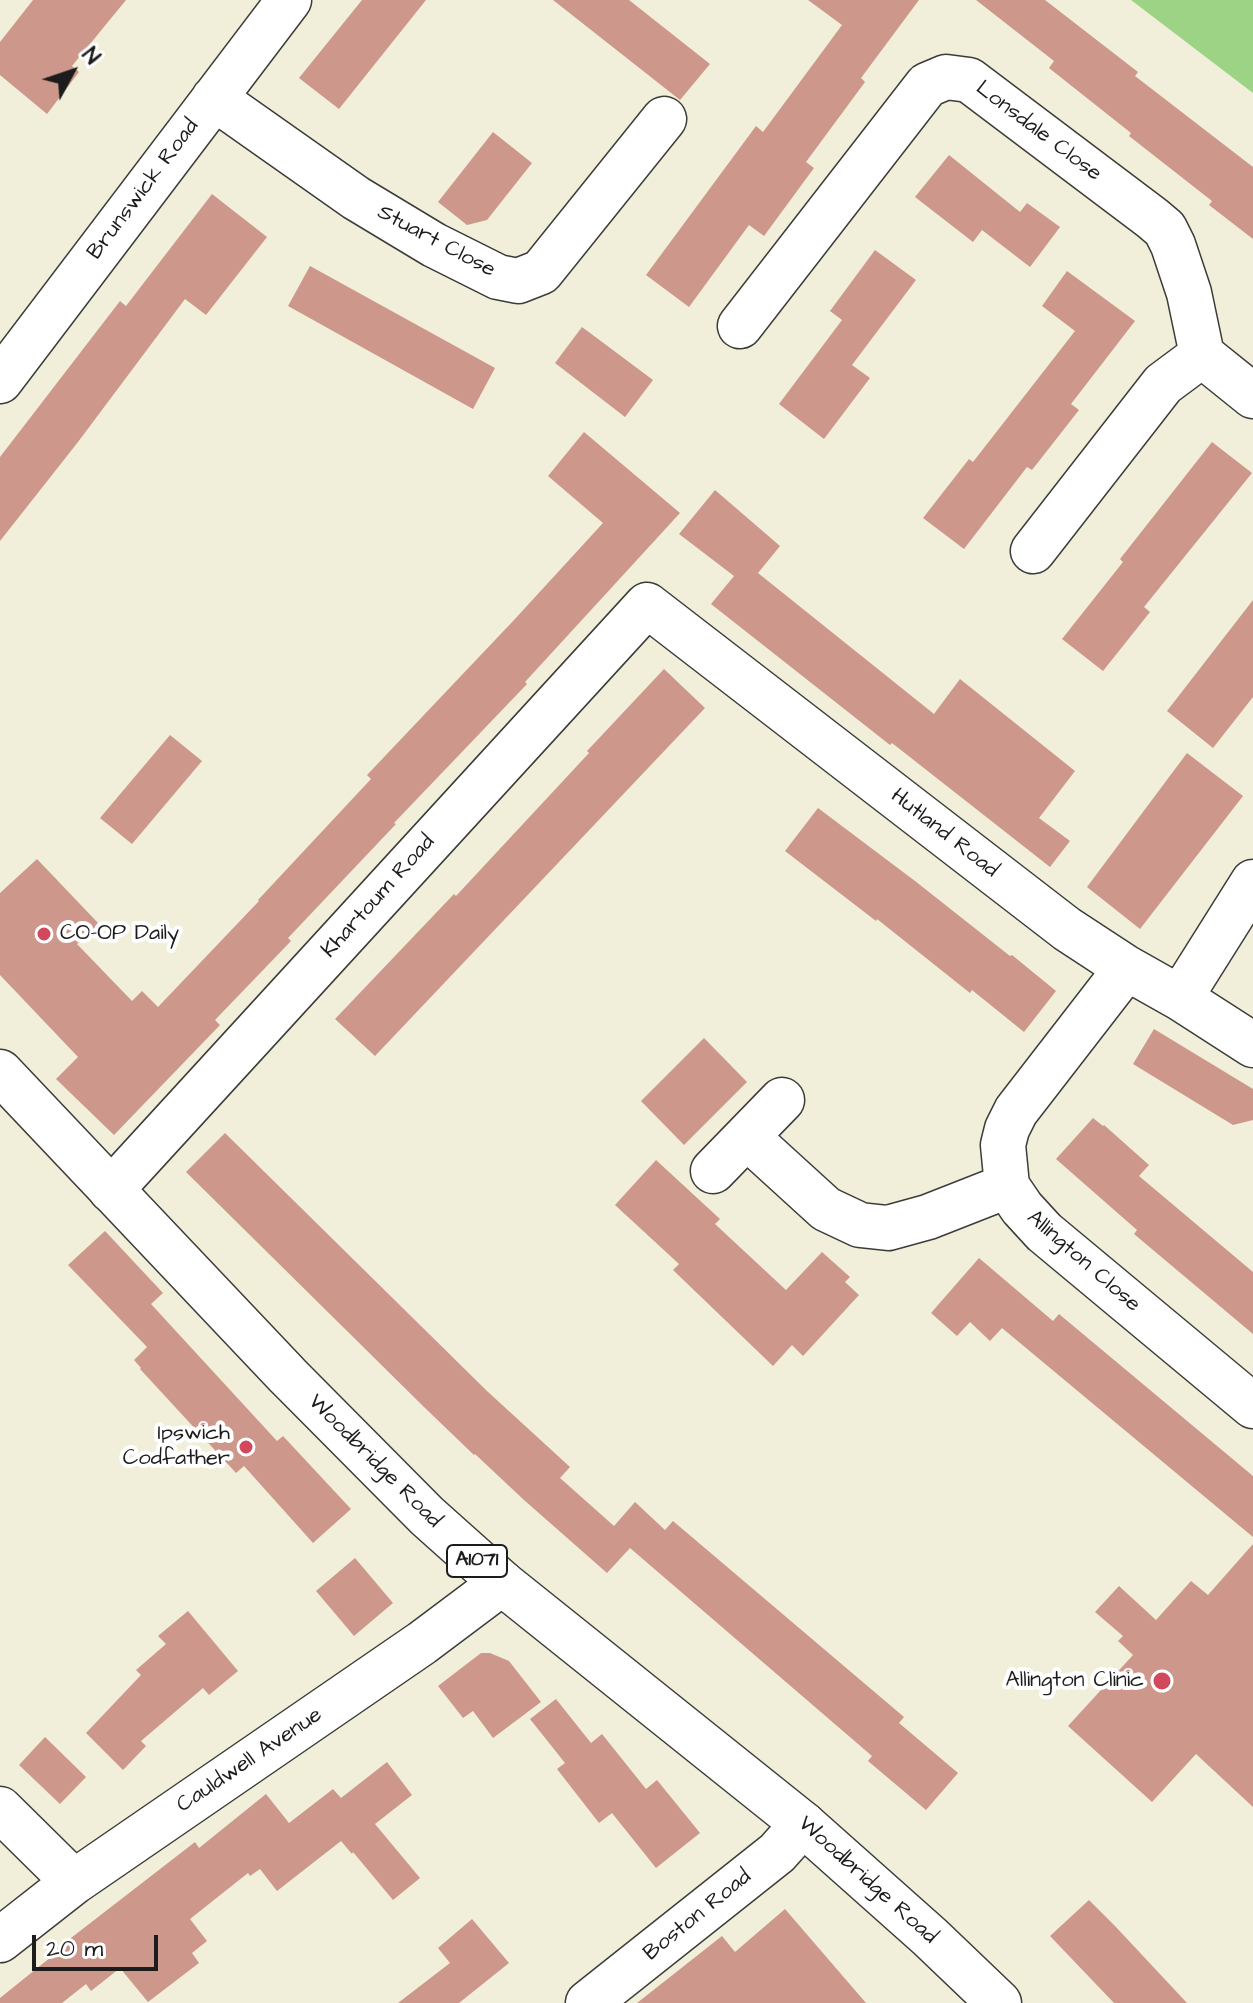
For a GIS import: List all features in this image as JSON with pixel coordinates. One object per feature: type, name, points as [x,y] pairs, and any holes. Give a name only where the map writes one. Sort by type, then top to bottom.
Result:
[{"type":"street","name":"Brunswick Road","points":[[5,363],[289,0]]},
{"type":"street","name":"Lonsdale Close","points":[[740,326],[927,85],[946,77],[969,80],[1165,229],[1189,293],[1202,355]]},
{"type":"street","name":"Stuart Close","points":[[214,98],[356,198],[434,245],[498,277],[518,281],[541,272],[664,119]]},
{"type":"street","points":[[1033,551],[1163,384],[1202,355],[1253,396]]},
{"type":"street","name":"Hutland Road","points":[[647,605],[1067,929],[1253,1045]]},
{"type":"street","name":"Khartoum Road","points":[[111,1190],[647,605]]},
{"type":"street","points":[[1180,998],[1253,882]]},
{"type":"street","points":[[747,1137],[826,1209],[860,1225],[888,1228],[928,1217],[1007,1186],[1003,1145],[1016,1111],[1125,967]]},
{"type":"street","name":"Woodbridge Road","points":[[0,1072],[288,1376],[408,1497],[502,1583],[803,1824],[999,2003]]},
{"type":"street","points":[[713,1171],[782,1100]]},
{"type":"street","name":"Allington Close","points":[[1007,1186],[1044,1232],[1253,1406]]},
{"type":"street","name":"Cauldwell Avenue","points":[[0,1940],[74,1882],[410,1652],[502,1583]]},
{"type":"street","points":[[0,1809],[74,1882]]},
{"type":"street","name":"Boston Road","points":[[588,2003],[777,1853],[803,1824]]},
{"type":"green space","points":[[1131,0],[1253,0],[1253,93]]},
{"type":"building","points":[[33,0],[126,0],[72,66],[79,72],[47,114],[0,75],[0,42]]},
{"type":"building","points":[[362,0],[426,0],[339,109],[299,78]]},
{"type":"building","points":[[553,0],[629,0],[710,64],[680,100]]},
{"type":"building","points":[[808,0],[919,0],[861,78],[865,82],[806,162],[814,168],[764,236],[749,225],[689,307],[646,275],[756,126],[763,132],[842,25]]},
{"type":"building","points":[[976,0],[1045,0],[1138,72],[1135,76],[1253,167],[1253,239],[1209,205],[1212,201],[1129,136],[1131,133],[1049,68],[1054,61]]},
{"type":"building","points":[[493,132],[532,163],[487,220],[467,225],[438,202]]},
{"type":"building","points":[[949,155],[1020,212],[1027,203],[1060,227],[1030,267],[982,230],[973,242],[915,197]]},
{"type":"building","points":[[212,194],[267,237],[206,315],[185,299],[0,541],[0,457],[120,301],[126,306]]},
{"type":"building","points":[[875,250],[916,280],[852,365],[870,378],[824,439],[779,404],[842,320],[830,311]]},
{"type":"building","points":[[310,266],[495,368],[473,409],[288,306]]},
{"type":"building","points":[[1067,271],[1135,321],[1071,404],[1079,410],[1032,470],[1027,467],[964,549],[923,518],[969,459],[973,462],[1075,331],[1042,306]]},
{"type":"building","points":[[582,327],[653,380],[625,417],[555,363]]},
{"type":"building","points":[[584,432],[680,513],[525,682],[527,684],[288,938],[291,941],[215,1020],[220,1025],[114,1135],[56,1079],[78,1057],[0,975],[0,893],[37,859],[99,924],[77,944],[132,1001],[142,991],[158,1007],[371,779],[367,775],[603,523],[548,476]]},
{"type":"building","points":[[1212,442],[1252,473],[1144,607],[1150,612],[1103,671],[1062,639]]},
{"type":"building","points":[[715,490],[780,546],[758,573],[934,714],[960,679],[1075,771],[1039,818],[1070,841],[1050,867],[711,604],[734,576],[679,534]]},
{"type":"building","points":[[1253,600],[1253,697],[1213,748],[1167,711]]},
{"type":"building","points":[[664,669],[705,708],[375,1056],[335,1019],[454,894],[456,896]]},
{"type":"building","points":[[170,735],[202,761],[132,844],[100,818]]},
{"type":"building","points":[[1187,753],[1243,796],[1140,929],[1087,887]]},
{"type":"building","points":[[818,808],[1056,991],[1024,1032],[785,851]]},
{"type":"building","points":[[1154,1029],[1253,1089],[1253,1120],[1233,1125],[1133,1064]]},
{"type":"building","points":[[704,1038],[747,1082],[684,1145],[641,1101]]},
{"type":"building","points":[[1093,1118],[1149,1165],[1139,1176],[1253,1272],[1253,1334],[1134,1234],[1137,1230],[1056,1159]]},
{"type":"building","points":[[225,1133],[487,1391],[570,1467],[560,1478],[614,1526],[635,1502],[665,1530],[673,1521],[904,1717],[899,1723],[958,1773],[926,1810],[868,1761],[872,1756],[630,1548],[607,1573],[424,1407],[186,1172]]},
{"type":"building","points":[[656,1160],[720,1219],[715,1224],[786,1290],[822,1252],[850,1277],[845,1282],[859,1295],[803,1356],[792,1345],[773,1366],[673,1270],[679,1264],[615,1205]]},
{"type":"building","points":[[105,1231],[163,1293],[151,1304],[277,1441],[283,1436],[351,1509],[313,1543],[244,1466],[236,1473],[140,1369],[134,1360],[147,1347],[68,1265]]},
{"type":"building","points":[[979,1258],[1053,1321],[1059,1314],[1253,1476],[1253,1537],[1002,1328],[990,1341],[970,1322],[957,1336],[931,1313]]},
{"type":"building","name":"Allington Clinic","points":[[1253,1544],[1253,1807],[1196,1754],[1152,1802],[1068,1726],[1133,1655],[1118,1641],[1123,1636],[1095,1612],[1119,1586],[1156,1620],[1191,1581],[1208,1595]]},
{"type":"building","points":[[355,1558],[393,1603],[354,1636],[316,1591]]},
{"type":"building","points":[[188,1611],[238,1671],[209,1695],[203,1688],[141,1741],[146,1746],[123,1770],[86,1733],[141,1675],[136,1670],[166,1644],[158,1636]]},
{"type":"building","points":[[481,1653],[490,1653],[509,1661],[541,1702],[493,1738],[473,1711],[463,1718],[438,1686]]},
{"type":"building","points":[[556,1699],[591,1743],[602,1734],[646,1789],[657,1780],[700,1833],[656,1868],[612,1813],[599,1823],[557,1769],[565,1763],[530,1719]]},
{"type":"building","points":[[45,1737],[86,1777],[60,1804],[19,1765]]},
{"type":"building","points":[[387,1762],[412,1795],[375,1824],[420,1878],[393,1900],[341,1841],[277,1891],[260,1869],[250,1876],[248,1873],[190,1919],[207,1941],[192,1953],[199,1963],[148,2002],[120,1968],[91,1991],[86,1984],[62,2003],[0,2003],[0,1998],[51,1957],[49,1955],[195,1842],[199,1848],[266,1794],[289,1823],[333,1789],[341,1798]]},
{"type":"building","points":[[1089,1900],[1187,2003],[1114,2003],[1050,1936]]},
{"type":"building","points":[[785,1909],[866,2003],[637,2003],[722,1936],[735,1952]]},
{"type":"building","points":[[472,1919],[509,1963],[459,2003],[398,2003],[450,1963],[438,1948]]},
{"type":"place","name":"CO-OP Daily","points":[[44,934]]},
{"type":"place","name":"Ipswich Codfather","points":[[246,1447]]},
{"type":"place","name":"Allington Clinic","points":[[1162,1681]]}]
